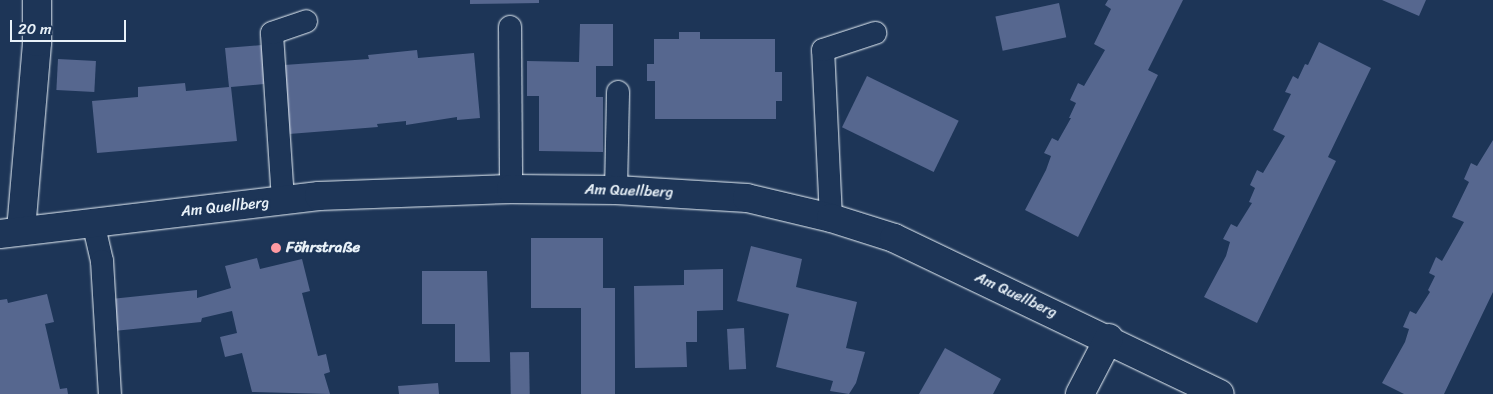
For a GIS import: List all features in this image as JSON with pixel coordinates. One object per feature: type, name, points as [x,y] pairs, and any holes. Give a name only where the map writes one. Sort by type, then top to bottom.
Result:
[{"type":"street","points":[[11,232],[37,42],[37,0]]},
{"type":"street","name":"Am Quellberg","points":[[11,232],[319,196],[511,189],[616,190],[747,198],[831,218],[894,238],[1109,338],[1220,394]]},
{"type":"street","points":[[1080,394],[1109,338]]},
{"type":"lane","points":[[283,200],[272,33],[306,21]]},
{"type":"lane","points":[[510,27],[511,189]]},
{"type":"lane","points":[[831,218],[823,50],[875,33]]},
{"type":"lane","points":[[616,190],[618,92]]},
{"type":"lane","points":[[93,222],[102,260],[110,394]]},
{"type":"building","points":[[470,0],[539,0],[539,3],[470,4]]},
{"type":"building","points":[[1108,0],[1183,0],[1148,70],[1158,75],[1078,237],[1025,210],[1046,170],[1051,156],[1044,153],[1052,138],[1058,141],[1071,118],[1069,118],[1076,103],[1070,100],[1078,83],[1084,86],[1105,50],[1094,44],[1111,9],[1105,5]]},
{"type":"building","points":[[1382,0],[1426,0],[1419,16]]},
{"type":"building","points":[[1059,3],[1066,37],[1003,51],[995,17]]},
{"type":"building","points":[[580,24],[613,24],[613,66],[596,66],[596,97],[603,97],[603,152],[539,151],[539,96],[527,96],[527,61],[579,62]]},
{"type":"building","points":[[679,32],[700,32],[700,39],[775,39],[775,72],[782,72],[782,101],[776,101],[776,119],[655,119],[655,81],[647,81],[647,64],[654,64],[654,39],[679,39]]},
{"type":"building","points":[[1319,42],[1371,68],[1328,157],[1336,161],[1257,323],[1204,297],[1226,256],[1230,242],[1223,239],[1231,224],[1237,227],[1252,203],[1249,202],[1255,188],[1250,185],[1257,170],[1263,173],[1285,136],[1273,130],[1291,94],[1285,92],[1293,76],[1298,79],[1305,64],[1308,65]]},
{"type":"building","points":[[262,45],[264,84],[231,87],[237,141],[97,153],[92,101],[138,97],[138,87],[185,83],[186,91],[229,87],[225,48]]},
{"type":"building","points":[[417,50],[418,58],[474,53],[480,118],[457,120],[457,117],[406,125],[406,121],[377,124],[378,127],[289,134],[284,65],[369,59],[368,55]]},
{"type":"building","points":[[58,59],[96,61],[94,92],[56,90]]},
{"type":"building","points":[[867,76],[959,121],[934,172],[842,127]]},
{"type":"building","points":[[1493,140],[1493,292],[1444,394],[1404,394],[1382,383],[1405,342],[1409,329],[1403,327],[1410,311],[1416,314],[1430,292],[1428,290],[1435,276],[1429,273],[1436,257],[1442,261],[1464,222],[1452,217],[1469,182],[1464,179],[1471,163],[1477,166]]},
{"type":"building","points":[[531,238],[603,238],[603,288],[615,288],[615,394],[581,394],[581,308],[531,308]]},
{"type":"building","points":[[751,246],[802,259],[796,287],[857,302],[846,348],[865,352],[856,383],[849,394],[830,391],[833,381],[776,367],[789,314],[737,301]]},
{"type":"building","points":[[257,258],[260,269],[302,259],[310,291],[302,293],[318,356],[326,354],[330,372],[324,374],[330,394],[252,392],[242,353],[225,357],[220,337],[237,333],[232,311],[202,318],[201,322],[114,331],[111,299],[197,290],[197,298],[231,288],[225,266]]},
{"type":"building","points":[[723,269],[723,310],[697,311],[697,342],[686,342],[687,367],[635,368],[634,286],[684,285],[684,270]]},
{"type":"building","points":[[422,271],[487,271],[490,362],[455,362],[455,324],[422,324]]},
{"type":"building","points":[[47,294],[54,322],[45,324],[60,389],[67,388],[68,394],[0,394],[0,300],[7,299],[8,303]]},
{"type":"building","points":[[744,328],[746,369],[729,370],[727,329]]},
{"type":"building","points":[[945,348],[1001,379],[993,394],[919,394]]},
{"type":"building","points":[[510,352],[529,352],[530,394],[511,394]]},
{"type":"building","points":[[438,383],[439,394],[399,394],[398,386]]},
{"type":"place","name":"Föhrstraße","points":[[276,248]]}]
